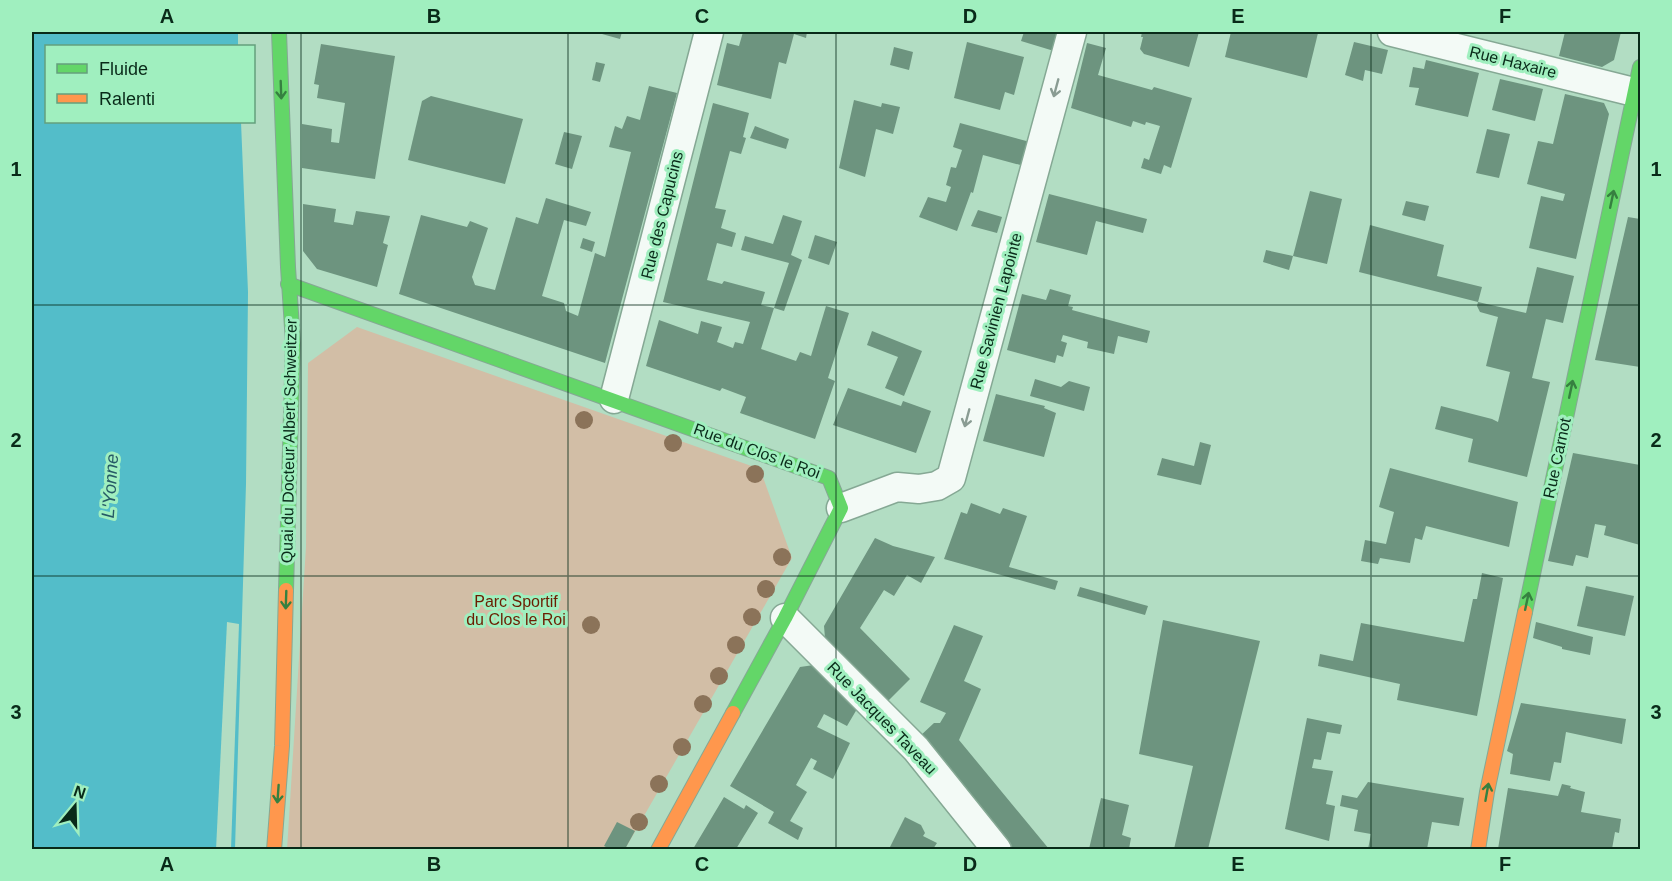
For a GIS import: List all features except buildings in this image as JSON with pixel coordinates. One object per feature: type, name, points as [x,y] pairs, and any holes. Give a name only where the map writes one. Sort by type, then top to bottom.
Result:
[{"type":"street","name":"Quai du Docteur Albert Schweitzer","points":[[274,849],[282,746],[293,353],[288,284],[279,32]]},
{"type":"street","name":"Rue des Capucins","points":[[614,399],[709,32]]},
{"type":"street","name":"Rue Savinien Lapointe","points":[[841,508],[897,487],[919,489],[937,486],[951,478],[1072,32]]},
{"type":"street","name":"Rue Haxaire","points":[[1392,32],[1637,79]]},
{"type":"street","name":"Rue Carnot","points":[[1478,849],[1489,780],[1637,79]]},
{"type":"street","name":"Rue du Clos le Roi","points":[[288,284],[830,478],[841,508]]},
{"type":"street","points":[[658,849],[785,618],[841,508]]},
{"type":"street","name":"Rue Jacques Taveau","points":[[785,618],[916,749],[997,849]]},
{"type":"green space","name":"Parc Sportif du Clos le Roi","points":[[357,327],[760,469],[792,558],[625,849],[287,850],[306,547],[308,363]]},
{"type":"water","name":"L'Yonne","points":[[32,32],[238,32],[238,45],[45,45],[45,123],[241,123],[248,292],[246,484],[235,849],[32,849]]},
{"type":"pier","points":[[227,622],[239,624],[231,849],[216,850]]},
{"type":"traffic: fast","points":[[279,32],[293,343],[286,590]]},
{"type":"traffic: fast","points":[[1525,612],[1640,67]]},
{"type":"traffic: fast","points":[[288,284],[829,478],[841,508],[733,713]]},
{"type":"traffic: slow","points":[[274,850],[282,746],[286,590]]},
{"type":"traffic: slow","points":[[1478,850],[1487,792],[1525,612]]},
{"type":"traffic: slow","points":[[658,850],[733,713]]}]
